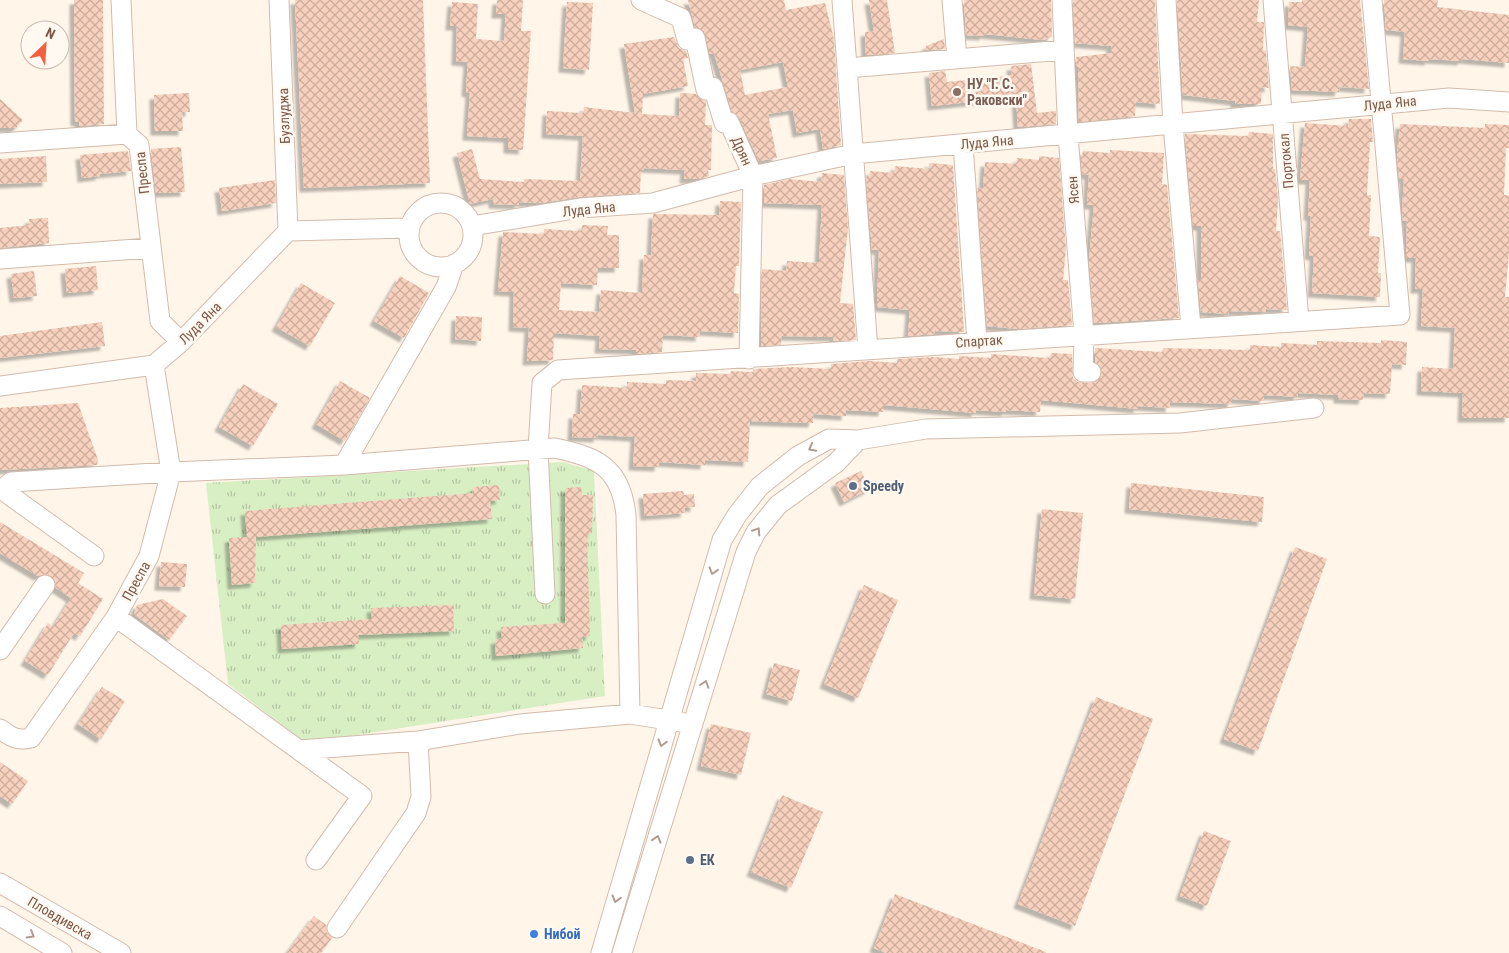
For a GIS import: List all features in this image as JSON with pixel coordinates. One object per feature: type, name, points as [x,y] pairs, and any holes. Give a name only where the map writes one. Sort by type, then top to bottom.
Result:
[{"type":"street","name":"Преспа","points":[[122,0],[127,134],[139,145],[160,321],[181,342]]},
{"type":"street","name":"Бузлуджа","points":[[279,0],[288,232]]},
{"type":"street","name":"Дрян","points":[[641,0],[680,18],[687,40],[694,38],[706,90],[714,87],[724,123],[729,122],[753,176],[749,359]]},
{"type":"street","points":[[842,0],[868,350]]},
{"type":"street","points":[[952,0],[957,59]]},
{"type":"street","name":"Ясен","points":[[1062,0],[1068,135],[1084,334],[1083,372],[1091,372]]},
{"type":"street","points":[[1166,0],[1173,125],[1191,327]]},
{"type":"street","name":"Портокал","points":[[1273,0],[1299,321]]},
{"type":"street","points":[[1372,0],[1382,104]]},
{"type":"street","points":[[847,68],[1064,50]]},
{"type":"street","name":"Луда Яна","points":[[472,226],[580,208],[652,204],[753,176],[853,154],[1448,98],[1509,102]]},
{"type":"street","name":"Спартак","points":[[538,449],[542,383],[558,370],[749,359],[1191,327],[1400,316],[1382,104]]},
{"type":"street","points":[[0,143],[127,134]]},
{"type":"street","points":[[963,144],[977,342]]},
{"type":"street","points":[[431,204],[448,204],[463,212],[472,226],[473,237],[470,248],[463,258],[454,264],[440,267],[426,264],[415,255],[409,242],[409,228],[417,213],[431,204]]},
{"type":"street","points":[[288,232],[409,228]]},
{"type":"street","name":"Луда Яна","points":[[154,366],[181,342],[288,232]]},
{"type":"street","points":[[0,259],[150,248]]},
{"type":"street","points":[[344,465],[446,287],[454,264]]},
{"type":"street","name":"Преспа","points":[[0,729],[13,738],[21,740],[31,738],[116,618],[149,556],[171,472],[154,366]]},
{"type":"street","points":[[0,386],[154,366]]},
{"type":"street","points":[[601,953],[722,540],[737,515],[760,486],[798,456],[830,439],[858,440],[926,429],[1180,423],[1314,408]]},
{"type":"street","points":[[622,953],[746,552],[756,532],[778,504],[836,463],[858,440]]},
{"type":"street","points":[[94,556],[8,494],[4,488],[11,482],[171,472],[344,465],[555,448],[594,459],[616,478],[624,494],[630,714]]},
{"type":"street","points":[[538,449],[545,594]]},
{"type":"street","points":[[0,650],[45,585]]},
{"type":"street","points":[[116,618],[362,796],[316,860]]},
{"type":"street","points":[[298,750],[418,741],[520,724],[630,714],[692,724]]},
{"type":"street","points":[[337,928],[416,813],[421,797],[418,741]]},
{"type":"street","name":"Пловдивска","points":[[0,883],[121,953]]},
{"type":"street","name":"Пловдивска","points":[[0,916],[62,953]]},
{"type":"green space","points":[[563,462],[594,471],[605,696],[306,743],[228,684],[206,483]]},
{"type":"building","points":[[74,0],[103,0],[104,124],[79,126],[79,121],[75,122]]},
{"type":"building","points":[[295,0],[423,0],[430,183],[304,188]]},
{"type":"building","points":[[497,0],[523,0],[521,31],[531,31],[523,150],[508,149],[508,138],[467,136],[470,93],[466,92],[468,62],[456,61],[457,26],[450,26],[452,2],[478,4],[476,39],[504,41],[506,14],[496,14]]},
{"type":"building","points":[[688,0],[784,0],[786,10],[825,3],[834,39],[841,145],[823,149],[820,129],[797,133],[793,110],[768,114],[777,158],[759,161],[739,117],[732,111],[714,53],[710,54],[704,31],[695,27]],"holes":[[[783,62],[788,87],[745,95],[740,70]]]},
{"type":"building","points":[[869,0],[887,0],[895,53],[866,55],[865,32],[874,31]]},
{"type":"building","points":[[964,0],[1051,0],[1052,37],[1043,40],[984,34],[984,36],[966,35]]},
{"type":"building","points":[[1073,0],[1155,0],[1160,104],[1136,102],[1135,116],[1079,122],[1078,67],[1076,67],[1076,57],[1111,53],[1111,46],[1075,43]]},
{"type":"building","points":[[1177,0],[1259,0],[1257,22],[1264,22],[1263,50],[1266,51],[1269,88],[1262,87],[1261,104],[1235,104],[1235,101],[1183,95]]},
{"type":"building","points":[[1302,0],[1360,0],[1369,89],[1340,87],[1339,92],[1292,90],[1290,66],[1305,67],[1308,27],[1288,25],[1289,2],[1302,2]]},
{"type":"building","points":[[1384,0],[1438,0],[1437,7],[1509,15],[1509,63],[1462,59],[1462,61],[1429,59],[1429,61],[1403,59],[1405,32],[1386,30]]},
{"type":"building","points":[[567,2],[593,3],[589,70],[563,68]]},
{"type":"building","points":[[674,37],[679,48],[686,51],[688,58],[683,59],[688,86],[643,94],[642,114],[679,116],[680,93],[696,94],[699,98],[706,101],[705,125],[712,125],[711,170],[708,170],[709,176],[698,179],[684,179],[685,170],[644,168],[641,170],[640,193],[579,197],[540,203],[519,202],[519,205],[493,204],[493,199],[470,204],[457,153],[472,149],[480,179],[524,182],[524,179],[580,181],[583,136],[546,134],[547,111],[583,113],[584,107],[635,113],[624,44]]},
{"type":"building","points":[[944,39],[945,49],[926,50],[926,46]]},
{"type":"building","points":[[1031,64],[1037,113],[1056,111],[1056,124],[1018,127],[1016,97],[932,106],[929,73],[945,71],[947,82],[1012,75],[1011,66]]},
{"type":"building","points":[[189,93],[190,112],[182,112],[183,131],[155,131],[154,95]]},
{"type":"building","points":[[0,99],[23,120],[16,128],[0,128]]},
{"type":"building","points":[[1349,119],[1371,119],[1373,142],[1370,142],[1367,195],[1371,195],[1369,236],[1380,237],[1378,273],[1381,273],[1380,297],[1312,293],[1314,256],[1309,255],[1311,216],[1308,216],[1310,180],[1300,180],[1305,123],[1348,126]]},
{"type":"building","points":[[1400,124],[1485,128],[1485,124],[1509,125],[1509,148],[1506,148],[1504,195],[1509,195],[1509,254],[1505,297],[1509,297],[1509,418],[1462,418],[1463,393],[1421,391],[1422,367],[1453,369],[1455,328],[1421,326],[1423,289],[1415,289],[1416,258],[1406,258],[1407,221],[1403,221],[1402,213],[1404,179],[1399,179],[1397,155]]},
{"type":"building","points":[[1249,132],[1273,134],[1273,169],[1275,169],[1278,199],[1276,231],[1280,231],[1287,310],[1266,309],[1265,312],[1229,311],[1229,314],[1201,312],[1198,280],[1201,280],[1201,226],[1193,226],[1185,134],[1248,136]]},
{"type":"building","points":[[181,147],[185,192],[156,193],[151,149]]},
{"type":"building","points":[[1110,150],[1164,153],[1162,184],[1167,185],[1179,318],[1094,323],[1089,260],[1094,205],[1087,205],[1089,175],[1082,174],[1081,160],[1083,151],[1110,153]]},
{"type":"building","points":[[128,151],[131,171],[82,178],[80,155]]},
{"type":"building","points":[[46,156],[47,182],[0,184],[0,159]]},
{"type":"building","points":[[1039,156],[1059,158],[1066,249],[1063,280],[1068,280],[1072,325],[1017,329],[987,326],[977,188],[983,189],[985,162],[1016,164],[1017,158],[1039,160]]},
{"type":"building","points":[[929,163],[953,165],[964,332],[935,331],[934,334],[908,336],[910,310],[877,307],[879,250],[872,250],[866,177],[869,177],[870,171],[894,173],[895,166],[929,169]]},
{"type":"building","points":[[822,173],[844,175],[848,228],[840,303],[853,304],[856,340],[833,341],[834,337],[782,336],[781,345],[761,346],[762,269],[786,271],[787,261],[819,263],[822,205],[764,203],[764,185],[790,179],[821,182]]},
{"type":"building","points":[[275,180],[276,203],[222,211],[219,188]]},
{"type":"building","points":[[720,201],[741,202],[739,266],[736,266],[734,293],[739,294],[738,333],[700,331],[700,337],[663,335],[662,352],[638,354],[636,350],[599,349],[600,336],[554,333],[553,360],[527,361],[529,328],[513,327],[514,292],[498,291],[503,232],[544,234],[544,229],[581,231],[582,225],[608,226],[607,235],[619,235],[619,268],[598,268],[597,285],[561,283],[559,310],[599,312],[601,290],[642,293],[644,255],[651,255],[653,214],[719,215]]},
{"type":"building","points":[[48,218],[49,243],[0,248],[0,228],[30,225],[29,219]]},
{"type":"building","points":[[96,266],[98,290],[67,293],[65,269]]},
{"type":"building","points":[[34,271],[37,296],[14,298],[11,274]]},
{"type":"building","points":[[400,276],[429,293],[404,338],[374,321]]},
{"type":"building","points":[[301,283],[335,303],[310,346],[276,327]]},
{"type":"building","points":[[456,316],[482,317],[481,341],[455,339]]},
{"type":"building","points":[[102,322],[105,346],[0,358],[0,336]]},
{"type":"building","points":[[1381,340],[1407,342],[1406,365],[1392,364],[1390,394],[1364,393],[1363,400],[1338,399],[1338,395],[1298,393],[1298,397],[1264,395],[1264,401],[1232,399],[1232,404],[1170,402],[1170,408],[1138,406],[1138,409],[1041,400],[1040,412],[976,410],[976,413],[883,405],[883,412],[846,410],[846,416],[814,414],[813,423],[750,421],[748,462],[705,460],[705,465],[659,462],[659,467],[633,466],[635,437],[598,435],[598,438],[572,437],[573,414],[580,414],[582,385],[627,388],[627,382],[666,384],[666,380],[696,381],[696,373],[730,374],[731,371],[753,372],[753,369],[791,367],[831,369],[831,364],[870,361],[897,363],[897,359],[933,357],[959,359],[959,356],[991,358],[991,354],[1050,358],[1051,353],[1072,354],[1073,378],[1078,382],[1091,383],[1097,381],[1102,372],[1100,366],[1095,362],[1095,348],[1162,352],[1163,348],[1250,350],[1250,345],[1281,347],[1281,343],[1317,345],[1317,341],[1381,343]]},
{"type":"building","points":[[340,381],[370,398],[345,441],[316,424]]},
{"type":"building","points":[[243,384],[278,404],[253,446],[219,427]]},
{"type":"building","points":[[78,403],[98,460],[97,465],[0,470],[0,408]]},
{"type":"building","name":"Speedy","points":[[861,471],[870,489],[844,502],[835,483]]},
{"type":"building","points":[[1131,483],[1264,497],[1262,522],[1129,509]]},
{"type":"building","points":[[499,485],[500,500],[490,501],[492,519],[256,537],[255,583],[232,585],[229,538],[247,537],[245,511],[474,493],[474,487]]},
{"type":"building","points":[[581,487],[582,495],[593,495],[592,534],[587,534],[590,636],[582,637],[583,648],[496,656],[495,640],[502,638],[501,627],[565,623],[565,488]]},
{"type":"building","points":[[683,491],[684,495],[694,494],[695,507],[685,508],[685,513],[645,516],[643,494]]},
{"type":"building","points":[[1042,509],[1083,513],[1075,599],[1034,595]]},
{"type":"building","points":[[0,522],[84,573],[78,583],[103,599],[80,636],[74,633],[48,675],[25,661],[48,623],[53,627],[71,598],[56,588],[55,581],[51,576],[45,574],[38,576],[0,553]]},
{"type":"building","points":[[1295,547],[1327,559],[1258,751],[1224,739]]},
{"type":"building","points":[[161,562],[187,564],[185,587],[159,586]]},
{"type":"building","points":[[864,585],[898,600],[858,698],[824,684]]},
{"type":"building","points":[[163,599],[187,616],[169,640],[134,614],[137,605]]},
{"type":"building","points":[[453,605],[454,631],[358,635],[359,644],[282,649],[281,625],[372,619],[371,608]]},
{"type":"building","points":[[774,663],[800,670],[792,701],[766,694]]},
{"type":"building","points":[[102,687],[125,701],[101,739],[78,724]]},
{"type":"building","points":[[1096,697],[1153,719],[1075,926],[1018,904]]},
{"type":"building","points":[[711,724],[751,733],[741,775],[701,766]]},
{"type":"building","points":[[0,762],[28,781],[12,804],[0,796]]},
{"type":"building","points":[[782,795],[823,812],[791,888],[751,872]]},
{"type":"building","points":[[1204,831],[1231,841],[1207,906],[1180,896]]},
{"type":"building","points":[[895,894],[1046,953],[886,953],[874,948]]},
{"type":"building","points":[[314,916],[326,925],[327,932],[332,938],[321,953],[287,953]]},
{"type":"place","name":"НУ \"Г. С. Раковски\"","points":[[957,92]]},
{"type":"place","name":"Speedy","points":[[853,486]]},
{"type":"place","name":"ЕК","points":[[690,860]]},
{"type":"place","name":"Нибой","points":[[534,934]]}]
